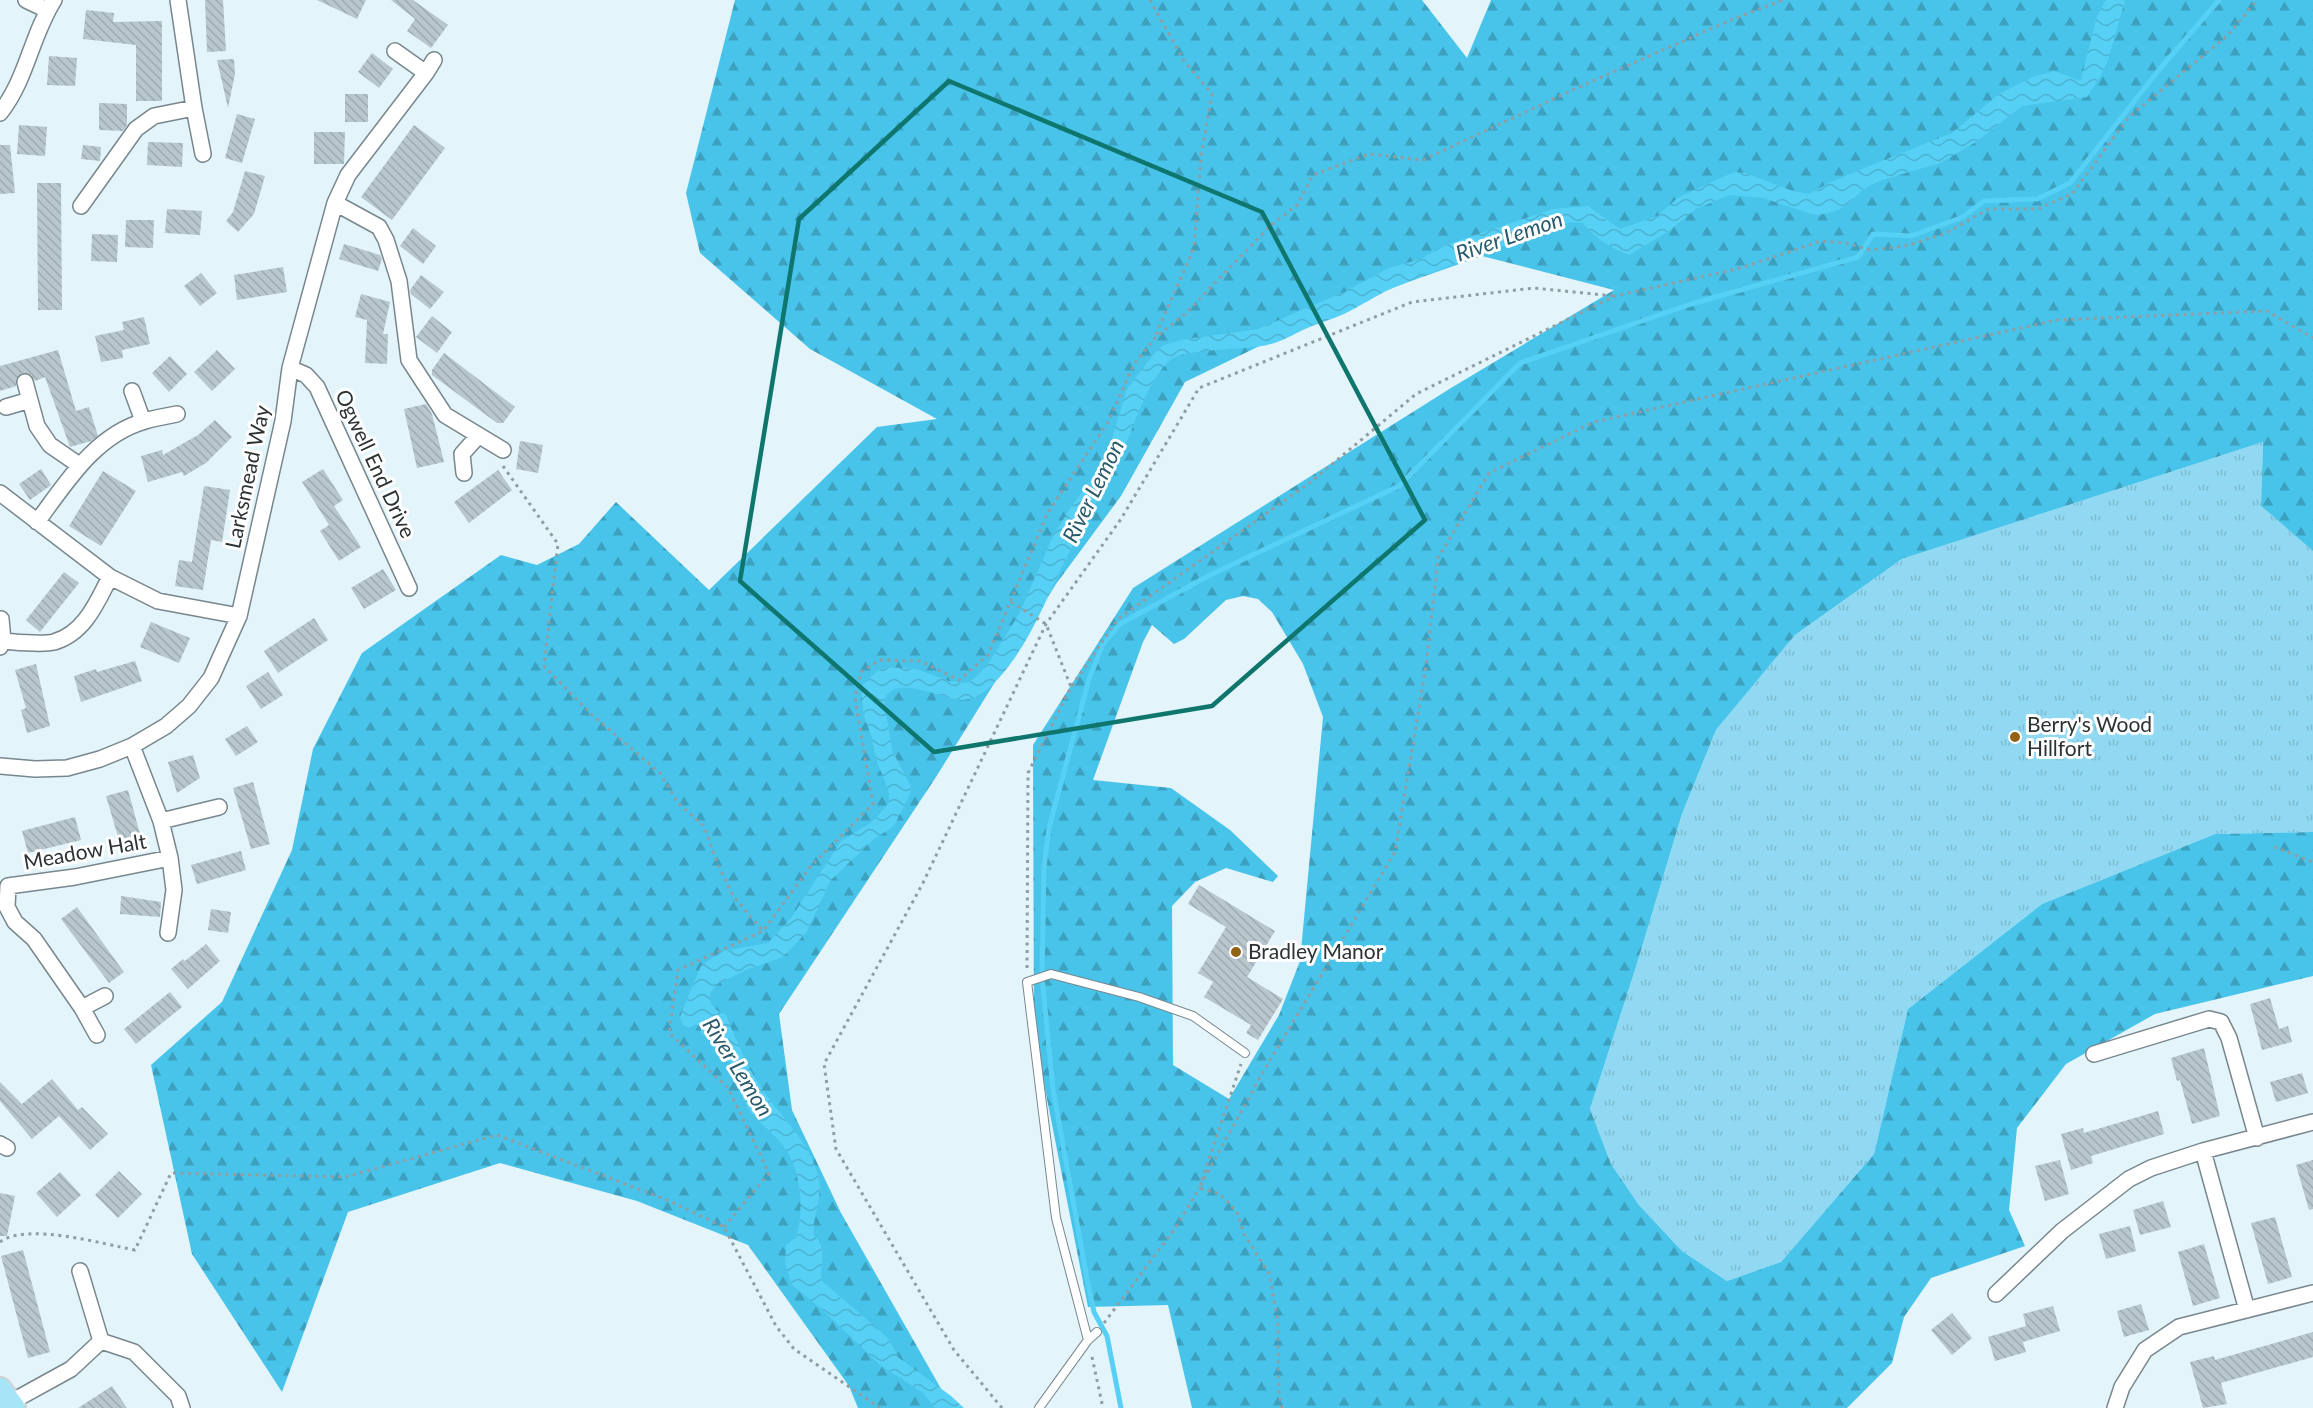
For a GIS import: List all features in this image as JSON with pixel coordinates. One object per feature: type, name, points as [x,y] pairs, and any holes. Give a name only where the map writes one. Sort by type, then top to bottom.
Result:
[{"type":"street","points":[[0,112],[13,97],[23,76],[33,43],[51,5],[26,0]]},
{"type":"street","points":[[178,0],[203,154]]},
{"type":"street","name":"Larksmead Way","points":[[0,766],[35,769],[67,768],[100,759],[132,746],[166,726],[189,706],[211,678],[239,616],[283,421],[290,368],[335,203],[348,175],[430,66],[395,51]]},
{"type":"street","points":[[81,206],[136,129],[154,117],[194,108]]},
{"type":"street","points":[[335,203],[379,227],[399,281],[409,360],[445,415],[500,449]]},
{"type":"street","name":"Ogwell End Drive","points":[[290,368],[306,375],[317,387],[409,588]]},
{"type":"street","points":[[26,382],[37,426],[50,445],[79,465]]},
{"type":"street","points":[[132,391],[143,421]]},
{"type":"street","points":[[6,407],[30,400]]},
{"type":"street","points":[[37,522],[79,465],[109,438],[143,421],[177,414]]},
{"type":"street","points":[[464,473],[462,454],[478,436]]},
{"type":"street","points":[[0,493],[110,577],[158,601],[239,616]]},
{"type":"street","points":[[1,619],[1,644],[54,642],[78,629],[91,614],[110,577]]},
{"type":"street","name":"Meadow Halt","points":[[132,746],[161,821],[170,858],[174,890],[168,933]]},
{"type":"street","name":"Meadow Halt","points":[[161,821],[219,807]]},
{"type":"street","name":"Meadow Halt","points":[[97,1035],[82,1008],[34,939],[15,922],[7,907],[4,886],[75,877],[170,858]]},
{"type":"street","points":[[82,1008],[105,996]]},
{"type":"street","points":[[2094,1054],[2209,1019],[2221,1022],[2229,1038],[2257,1138]]},
{"type":"street","points":[[1996,1294],[2062,1232],[2129,1179],[2151,1168],[2204,1151],[2313,1122]]},
{"type":"street","points":[[2204,1151],[2247,1310]]},
{"type":"street","points":[[80,1271],[101,1341]]},
{"type":"street","points":[[2115,1408],[2122,1387],[2145,1350],[2179,1327],[2313,1293]]},
{"type":"street","points":[[8,1400],[71,1369],[101,1341]]},
{"type":"street","points":[[101,1341],[134,1352],[178,1396],[182,1408]]},
{"type":"lane","points":[[1088,1340],[1056,1218],[1027,982],[1051,974],[1139,997],[1193,1016],[1245,1053]]},
{"type":"lane","points":[[1039,1408],[1088,1340],[1097,1332]]},
{"type":"path","points":[[1150,0],[1184,61],[1212,94],[1201,156],[1194,248],[1155,338]]},
{"type":"path","points":[[724,1227],[769,1173],[728,1088],[669,1033],[678,970],[763,931],[811,866],[873,804],[855,698],[861,672],[880,660],[920,662],[959,680],[988,655],[1047,514],[1108,423],[1134,364],[1155,338],[1185,314],[1270,226],[1297,205],[1313,176],[1369,154],[1423,160],[1577,88],[1733,19],[1783,0]]},
{"type":"path","points":[[1027,982],[1028,773],[1071,687],[1118,619],[1312,482],[1416,394],[1615,296],[1741,268],[1821,241],[1846,243],[1870,250],[1905,246],[1944,234],[1989,209],[2038,208],[2072,194],[2129,117],[2227,36],[2257,0]]},
{"type":"path","points":[[1002,1408],[954,1350],[836,1149],[824,1064],[923,883],[1046,624],[1121,519],[1198,388],[1412,302],[1534,288],[1615,296]]},
{"type":"path","points":[[1107,1320],[1174,1230],[1263,1072],[1395,852],[1426,666],[1438,558],[1489,473],[1594,422],[2057,320],[2267,311],[2313,338]]},
{"type":"path","points":[[500,449],[502,464],[558,544],[544,666],[591,714],[660,773],[678,803],[704,826],[717,862],[734,896],[763,931]]},
{"type":"path","points":[[1011,602],[1046,624],[1071,687]]},
{"type":"path","points":[[2274,847],[2313,862]]},
{"type":"path","points":[[1199,1188],[1245,1053]]},
{"type":"path","points":[[0,1242],[7,1237],[42,1233],[135,1250],[171,1173],[345,1177],[496,1135],[668,1200],[724,1227],[776,1326],[794,1349],[880,1408]]},
{"type":"path","points":[[1199,1188],[1220,1194],[1237,1212],[1244,1234],[1269,1274],[1278,1321],[1279,1396],[1282,1408]]},
{"type":"path","points":[[1088,1340],[1103,1408]]},
{"type":"highlighted area","points":[[949,81],[1262,212],[1425,520],[1212,706],[934,752],[740,581],[799,219]]},
{"type":"green space","points":[[735,0],[1422,0],[1467,58],[1491,0],[2313,0],[2313,551],[2261,506],[2263,442],[1902,559],[1795,635],[1716,730],[1682,814],[1590,1109],[1611,1164],[1639,1205],[1682,1251],[1727,1281],[1781,1262],[1874,1154],[1908,1009],[2042,904],[2215,834],[2313,832],[2313,976],[2155,1014],[2066,1064],[2017,1128],[2009,1210],[2025,1246],[1931,1278],[1904,1317],[1892,1363],[1847,1408],[1192,1408],[1168,1305],[1088,1307],[1034,1033],[1033,745],[1133,588],[1451,388],[1614,290],[1482,256],[1351,302],[1185,382],[1121,496],[1056,584],[936,777],[779,1014],[792,1110],[841,1213],[952,1408],[858,1408],[849,1386],[748,1245],[637,1201],[500,1163],[348,1212],[282,1392],[192,1254],[151,1065],[222,1002],[292,850],[313,749],[362,653],[501,555],[537,565],[579,544],[616,502],[709,590],[877,427],[937,419],[810,349],[700,253],[686,193]],"holes":[[[1243,596],[1258,599],[1272,612],[1303,664],[1323,717],[1300,961],[1279,1015],[1229,1099],[1173,1065],[1172,906],[1195,882],[1226,868],[1273,882],[1278,876],[1230,830],[1171,788],[1093,780],[1143,642],[1152,625],[1174,644],[1184,639],[1226,600]]]},
{"type":"green space","points":[[2263,442],[2261,506],[2313,551],[2313,832],[2215,834],[2042,904],[1908,1009],[1874,1154],[1781,1262],[1727,1281],[1682,1251],[1639,1205],[1611,1164],[1590,1109],[1682,814],[1716,730],[1795,635],[1902,559]]},
{"type":"water","name":"River Lemon","points":[[2106,0],[2125,0],[2108,60],[2087,97],[2022,106],[1976,142],[1940,163],[1879,181],[1864,189],[1836,211],[1819,215],[1812,214],[1763,198],[1730,195],[1696,209],[1666,233],[1629,255],[1603,242],[1583,223],[1571,222],[1393,288],[1344,314],[1275,343],[1187,354],[1168,362],[1147,393],[1115,467],[1069,552],[1034,625],[1009,666],[998,679],[973,698],[954,699],[908,688],[898,688],[889,692],[884,701],[892,750],[911,787],[910,794],[894,826],[873,840],[831,880],[806,933],[783,957],[746,970],[718,984],[710,993],[712,1004],[726,1015],[737,1043],[760,1086],[801,1139],[814,1162],[820,1190],[814,1235],[822,1250],[821,1280],[888,1338],[899,1358],[964,1408],[935,1408],[922,1392],[880,1365],[823,1310],[792,1285],[785,1264],[786,1245],[796,1238],[800,1214],[799,1188],[793,1163],[780,1142],[746,1105],[734,1070],[728,1060],[701,1033],[701,1026],[696,1024],[689,1028],[683,1025],[680,1018],[682,1011],[701,966],[722,951],[768,943],[791,918],[841,841],[872,822],[889,803],[889,792],[876,759],[865,719],[862,686],[877,671],[887,667],[916,669],[949,681],[966,683],[975,678],[988,664],[1019,614],[1053,536],[1099,469],[1113,435],[1127,389],[1157,350],[1164,345],[1181,340],[1258,329],[1346,291],[1389,268],[1421,259],[1443,246],[1553,209],[1588,206],[1620,229],[1657,216],[1679,197],[1734,172],[1745,173],[1793,191],[1809,194],[1864,168],[1952,133],[1999,94],[2033,77],[2054,71],[2078,80],[2081,79],[2097,16]]},
{"type":"building","points":[[205,0],[223,0],[226,51],[207,52]]},
{"type":"building","points":[[317,0],[366,0],[357,19]]},
{"type":"building","points":[[391,0],[413,0],[448,25],[431,48],[407,31],[415,19]]},
{"type":"building","points":[[86,10],[114,13],[113,22],[162,21],[162,101],[136,101],[136,45],[83,39]]},
{"type":"building","points":[[372,53],[393,69],[379,88],[358,72]]},
{"type":"building","points":[[49,56],[77,58],[75,86],[47,85]]},
{"type":"building","points":[[234,59],[235,74],[228,108],[217,60]]},
{"type":"building","points":[[345,94],[368,94],[368,122],[345,122]]},
{"type":"building","points":[[99,103],[127,104],[127,125],[123,131],[99,130]]},
{"type":"building","points":[[237,114],[255,119],[242,163],[225,158]]},
{"type":"building","points":[[19,125],[47,127],[45,156],[17,154]]},
{"type":"building","points":[[414,125],[445,148],[392,220],[361,197]]},
{"type":"building","points":[[314,132],[345,132],[344,164],[314,164]]},
{"type":"building","points":[[148,142],[183,143],[182,167],[147,165]]},
{"type":"building","points":[[0,145],[10,145],[15,193],[0,194]]},
{"type":"building","points":[[83,145],[101,147],[100,161],[81,159]]},
{"type":"building","points":[[245,171],[265,176],[254,214],[238,232],[226,221],[233,212]]},
{"type":"building","points":[[37,183],[61,183],[62,310],[38,310]]},
{"type":"building","points":[[167,209],[202,211],[200,235],[165,233]]},
{"type":"building","points":[[126,220],[154,220],[153,248],[125,247]]},
{"type":"building","points":[[413,228],[436,246],[423,264],[400,246]]},
{"type":"building","points":[[92,234],[118,235],[117,262],[91,261]]},
{"type":"building","points":[[344,244],[380,255],[382,259],[378,271],[339,259]]},
{"type":"building","points":[[283,267],[287,292],[237,300],[234,275]]},
{"type":"building","points":[[201,273],[217,293],[200,306],[184,286]]},
{"type":"building","points":[[421,275],[444,292],[430,309],[411,294],[410,290]]},
{"type":"building","points":[[361,294],[390,302],[383,334],[388,334],[387,364],[365,363],[367,320],[355,317]]},
{"type":"building","points":[[432,316],[452,332],[437,353],[416,337]]},
{"type":"building","points":[[144,317],[150,344],[122,350],[123,358],[101,362],[95,336],[124,330],[122,322]]},
{"type":"building","points":[[58,350],[76,411],[89,407],[98,436],[91,441],[70,447],[45,377],[35,381],[31,375],[22,373],[16,379],[16,386],[0,391],[0,366]]},
{"type":"building","points":[[217,350],[235,369],[212,391],[194,372]]},
{"type":"building","points":[[444,353],[515,407],[503,423],[497,423],[432,375],[432,370]]},
{"type":"building","points":[[170,356],[187,374],[169,392],[152,373]]},
{"type":"building","points":[[426,404],[432,414],[444,462],[417,468],[404,409]]},
{"type":"building","points":[[215,420],[232,437],[206,463],[184,476],[182,472],[148,482],[141,456],[162,450],[163,455],[198,435]]},
{"type":"building","points":[[520,441],[543,445],[538,473],[516,469]]},
{"type":"building","points":[[41,469],[51,485],[30,500],[19,484]]},
{"type":"building","points":[[323,469],[343,500],[334,506],[361,547],[339,561],[320,531],[329,525],[302,482]]},
{"type":"building","points":[[498,470],[512,490],[469,523],[454,502]]},
{"type":"building","points":[[103,471],[136,491],[101,546],[69,526]]},
{"type":"building","points":[[204,486],[230,490],[222,542],[211,540],[203,590],[175,586],[179,560],[192,562]]},
{"type":"building","points":[[383,569],[396,590],[364,609],[351,588]]},
{"type":"building","points":[[64,572],[79,583],[40,632],[26,620]]},
{"type":"building","points":[[314,618],[328,640],[278,673],[264,651]]},
{"type":"building","points":[[151,622],[190,638],[179,663],[140,647]]},
{"type":"building","points":[[135,661],[142,681],[81,702],[74,676]]},
{"type":"building","points":[[36,664],[50,726],[27,733],[21,710],[26,708],[15,670]]},
{"type":"building","points":[[268,672],[283,695],[261,709],[246,686]]},
{"type":"building","points":[[247,726],[258,742],[236,756],[225,739]]},
{"type":"building","points":[[193,755],[200,778],[177,793],[168,762]]},
{"type":"building","points":[[253,782],[270,844],[251,849],[233,788]]},
{"type":"building","points":[[128,790],[140,834],[119,840],[106,796]]},
{"type":"building","points":[[75,817],[81,840],[28,853],[22,831]]},
{"type":"building","points":[[241,851],[246,870],[197,884],[191,865]]},
{"type":"building","name":"Bradley Manor","points":[[1199,885],[1275,931],[1247,977],[1283,999],[1258,1040],[1246,1033],[1251,1025],[1204,997],[1213,982],[1198,973],[1226,927],[1188,904]]},
{"type":"building","points":[[121,896],[161,902],[160,917],[120,914]]},
{"type":"building","points":[[77,907],[124,972],[109,983],[61,919]]},
{"type":"building","points":[[211,909],[231,912],[228,933],[208,930]]},
{"type":"building","points":[[206,944],[220,961],[188,989],[171,969]]},
{"type":"building","points":[[170,992],[182,1007],[136,1044],[124,1029]]},
{"type":"building","points":[[2270,998],[2279,1029],[2288,1026],[2292,1042],[2262,1050],[2250,1004]]},
{"type":"building","points":[[2204,1048],[2220,1116],[2192,1124],[2180,1080],[2177,1081],[2171,1058]]},
{"type":"building","points":[[2302,1073],[2308,1093],[2276,1102],[2270,1082]]},
{"type":"building","points":[[52,1079],[78,1110],[82,1107],[108,1134],[90,1150],[59,1116],[32,1139],[0,1101],[0,1082],[22,1104]]},
{"type":"building","points":[[2158,1111],[2164,1134],[2091,1156],[2093,1163],[2071,1170],[2061,1134],[2083,1128],[2084,1133]]},
{"type":"building","points":[[2060,1160],[2069,1194],[2045,1201],[2035,1166]]},
{"type":"building","points":[[2313,1160],[2313,1209],[2309,1210],[2296,1165]]},
{"type":"building","points":[[119,1171],[142,1194],[118,1218],[95,1195]]},
{"type":"building","points":[[60,1172],[81,1195],[57,1217],[36,1193]]},
{"type":"building","points":[[0,1193],[15,1196],[7,1236],[0,1236]]},
{"type":"building","points":[[2163,1201],[2171,1227],[2140,1235],[2133,1210]]},
{"type":"building","points":[[2275,1217],[2292,1277],[2268,1284],[2251,1223]]},
{"type":"building","points":[[2130,1226],[2136,1251],[2106,1259],[2099,1234]]},
{"type":"building","points":[[2204,1244],[2220,1298],[2193,1306],[2178,1252]]},
{"type":"building","points":[[23,1250],[50,1352],[28,1358],[1,1256]]},
{"type":"building","points":[[2141,1304],[2149,1330],[2124,1337],[2117,1311]]},
{"type":"building","points":[[2053,1306],[2060,1331],[2023,1342],[2026,1352],[1995,1361],[1988,1337],[2026,1326],[2023,1314]]},
{"type":"building","points":[[1952,1313],[1972,1338],[1952,1355],[1931,1330]]},
{"type":"building","points":[[2313,1332],[2313,1357],[2221,1383],[2227,1404],[2203,1408],[2190,1362],[2214,1356],[2215,1360]]},
{"type":"building","points":[[112,1386],[127,1408],[78,1408]]},
{"type":"waterway","points":[[1121,1408],[1107,1336],[1094,1312],[1087,1279],[1053,1089],[1042,977],[1044,867],[1049,828],[1089,679],[1103,644],[1120,624],[1208,576],[1399,486],[1520,363],[1691,304],[1858,257],[1873,234],[1911,236],[1963,217],[1984,201],[2037,199],[2070,183],[2158,71],[2219,0]]},
{"type":"place","name":"Berry's Wood Hillfort","points":[[2015,737]]},
{"type":"place","name":"Bradley Manor","points":[[1236,952]]}]
